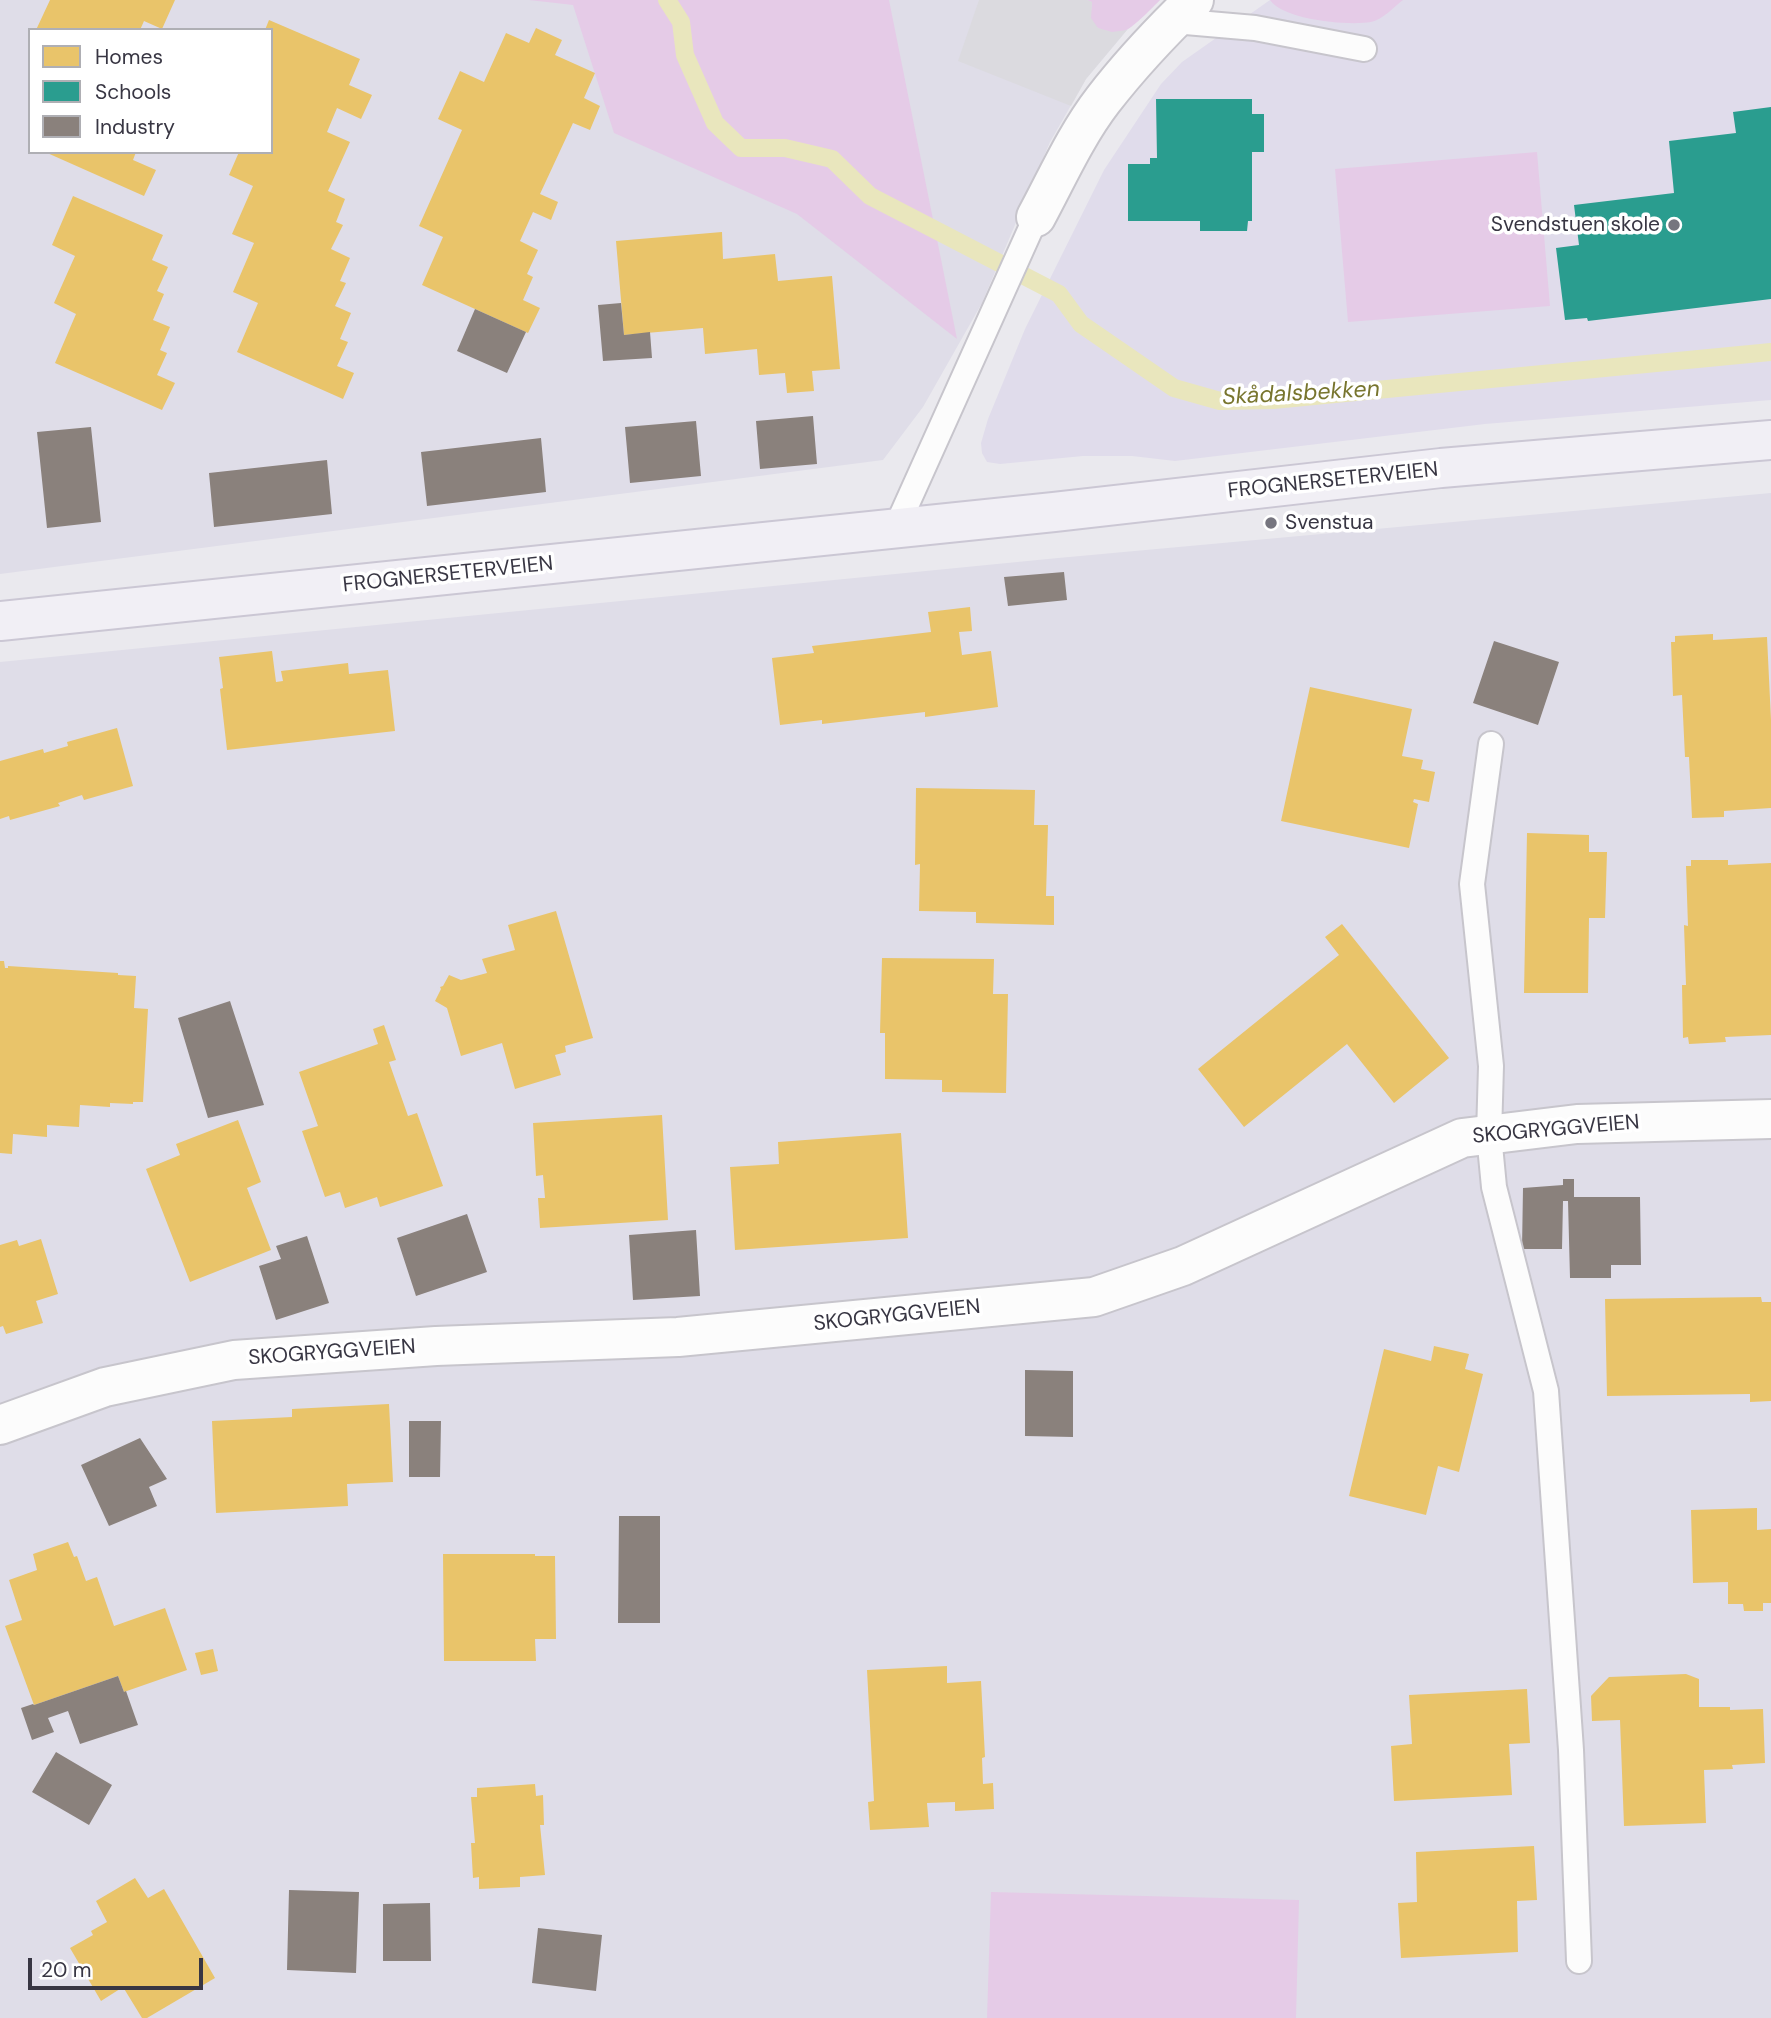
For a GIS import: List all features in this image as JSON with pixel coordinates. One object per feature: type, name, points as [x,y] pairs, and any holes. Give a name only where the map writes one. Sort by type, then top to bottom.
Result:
[{"type":"main road","name":"FROGNERSETERVEIEN","points":[[0,621],[896,528],[1441,468],[1771,440]]},
{"type":"street","points":[[1036,217],[1102,101],[1184,10]]},
{"type":"street","name":"SKOGRYGGVEIEN","points":[[0,1425],[105,1387],[234,1360],[436,1346],[678,1337],[1094,1297],[1182,1266],[1462,1139],[1577,1124],[1771,1119]]},
{"type":"lane","points":[[1184,10],[1255,28],[1364,49]]},
{"type":"lane","points":[[896,528],[1036,217]]},
{"type":"lane","points":[[1491,744],[1472,884],[1491,1066],[1489,1135],[1494,1187],[1546,1391],[1571,1750],[1579,1961]]},
{"type":"shaded area","points":[[0,0],[1160,0],[1127,30],[1086,79],[1050,142],[982,303],[923,407],[883,460],[0,574]]},
{"type":"shaded area","points":[[529,0],[889,0],[957,339],[797,214],[614,133],[573,5]]},
{"type":"shaded area","points":[[979,0],[1087,0],[1092,2],[1091,18],[1098,28],[1112,32],[1127,30],[1086,79],[1071,106],[958,61]]},
{"type":"shaded area","points":[[1087,0],[1160,0],[1134,25],[1116,32],[1101,30],[1093,23],[1092,2]]},
{"type":"shaded area","name":"Svendstuen skole","points":[[1270,0],[1771,0],[1771,400],[1485,424],[1175,461],[1132,456],[1083,456],[1000,464],[987,462],[981,443],[988,419],[1025,329],[1104,170],[1161,84],[1182,62]]},
{"type":"shaded area","points":[[1270,0],[1403,0],[1375,21],[1347,23],[1302,17],[1277,7]]},
{"type":"shaded area","points":[[1537,152],[1550,306],[1348,322],[1335,169]]},
{"type":"shaded area","points":[[1771,493],[1771,2018],[0,2018],[0,662],[1058,558]]},
{"type":"shaded area","points":[[991,1892],[1299,1900],[1296,2018],[987,2018]]},
{"type":"building: Homes","points":[[50,0],[175,0],[162,28],[144,21],[141,28],[37,28]]},
{"type":"building: Homes","points":[[269,20],[360,59],[349,85],[372,95],[361,119],[337,108],[327,132],[350,142],[328,191],[345,199],[336,222],[343,225],[331,249],[350,258],[340,281],[346,283],[335,306],[351,313],[340,339],[348,342],[337,366],[354,373],[343,399],[237,352],[258,303],[233,292],[254,243],[232,234],[253,186],[229,175],[238,154],[273,154],[273,28],[266,28]]},
{"type":"building: Homes","points":[[536,28],[562,40],[555,55],[595,73],[584,98],[600,106],[590,130],[573,123],[540,194],[558,202],[551,220],[533,212],[520,241],[538,250],[527,274],[533,277],[523,300],[540,308],[528,333],[422,285],[443,237],[419,226],[462,130],[438,119],[460,71],[484,82],[506,33],[529,43]]},
{"type":"building: Homes","points":[[50,154],[135,154],[133,160],[156,170],[144,196]]},
{"type":"building: Homes","points":[[73,196],[163,235],[152,260],[168,267],[157,291],[164,294],[153,320],[170,327],[160,350],[167,353],[157,375],[175,383],[162,410],[55,363],[76,314],[54,303],[75,256],[52,245]]},
{"type":"building: Homes","points":[[722,232],[723,259],[775,254],[778,281],[832,276],[840,369],[812,371],[814,391],[787,393],[785,373],[759,375],[757,349],[705,354],[703,328],[624,335],[616,241]]},
{"type":"building: Homes","points":[[970,607],[972,631],[959,632],[962,655],[991,651],[998,707],[925,717],[925,712],[822,724],[822,720],[780,725],[772,658],[814,653],[812,646],[931,632],[928,612]]},
{"type":"building: Homes","points":[[1713,634],[1713,640],[1767,637],[1771,808],[1724,811],[1724,817],[1692,818],[1682,695],[1673,696],[1671,642],[1675,642],[1675,636]]},
{"type":"building: Homes","points":[[272,651],[276,682],[283,681],[281,671],[348,663],[349,674],[388,670],[395,731],[227,750],[219,657]]},
{"type":"building: Homes","points":[[1310,687],[1412,709],[1402,756],[1423,760],[1421,769],[1435,772],[1429,802],[1414,799],[1413,802],[1418,804],[1409,848],[1281,821]]},
{"type":"building: Homes","points":[[117,728],[133,786],[84,800],[82,795],[58,803],[60,806],[10,820],[9,816],[0,819],[0,761],[43,749],[44,753],[68,746],[67,742]]},
{"type":"building: Homes","points":[[916,788],[1035,790],[1034,825],[1048,825],[1046,896],[1054,896],[1054,925],[976,923],[976,912],[919,911],[920,864],[915,865]]},
{"type":"building: Homes","points":[[1527,833],[1589,835],[1589,852],[1607,852],[1605,918],[1589,918],[1588,993],[1524,993]]},
{"type":"building: Homes","points":[[1691,860],[1728,860],[1728,865],[1771,863],[1771,1035],[1725,1037],[1726,1042],[1689,1044],[1688,1037],[1683,1038],[1682,985],[1686,985],[1684,925],[1688,926],[1686,866],[1691,866]]},
{"type":"building: Homes","points":[[556,911],[593,1038],[565,1046],[566,1052],[555,1055],[561,1075],[515,1089],[502,1043],[461,1056],[447,1008],[435,1001],[440,987],[449,975],[461,980],[487,973],[482,959],[515,950],[508,925]]},
{"type":"building: Homes","points":[[1342,924],[1449,1058],[1394,1103],[1347,1044],[1244,1127],[1198,1069],[1339,955],[1325,937]]},
{"type":"building: Homes","points":[[882,958],[994,959],[993,994],[1008,994],[1006,1093],[942,1092],[942,1080],[885,1079],[885,1033],[880,1033]]},
{"type":"building: Homes","points":[[0,961],[4,961],[5,968],[8,966],[136,976],[134,1008],[148,1009],[143,1102],[110,1103],[110,1107],[80,1105],[79,1127],[47,1125],[47,1137],[13,1134],[12,1154],[0,1153]]},
{"type":"building: Homes","points":[[384,1025],[396,1060],[389,1062],[408,1116],[417,1113],[443,1186],[380,1207],[377,1197],[345,1208],[340,1192],[325,1197],[302,1131],[318,1126],[299,1072],[378,1044],[373,1029]]},
{"type":"building: Homes","points":[[662,1115],[668,1220],[540,1228],[538,1198],[545,1198],[543,1175],[536,1176],[533,1123]]},
{"type":"building: Homes","points":[[238,1120],[261,1182],[247,1188],[271,1250],[190,1282],[146,1169],[180,1155],[176,1144]]},
{"type":"building: Homes","points":[[901,1133],[908,1238],[735,1250],[730,1167],[779,1164],[778,1142]]},
{"type":"building: Homes","points":[[41,1239],[58,1294],[36,1301],[43,1323],[6,1334],[3,1326],[0,1327],[0,1245],[17,1240],[19,1246]]},
{"type":"building: Homes","points":[[1761,1297],[1762,1302],[1771,1302],[1771,1401],[1750,1402],[1750,1394],[1607,1396],[1605,1299]]},
{"type":"building: Homes","points":[[1434,1346],[1469,1354],[1465,1369],[1483,1374],[1459,1472],[1438,1466],[1426,1515],[1349,1496],[1384,1349],[1431,1361]]},
{"type":"building: Homes","points":[[389,1404],[393,1482],[347,1484],[348,1506],[216,1513],[212,1421],[292,1417],[292,1409]]},
{"type":"building: Homes","points":[[1757,1508],[1757,1530],[1771,1529],[1771,1603],[1763,1603],[1763,1611],[1744,1611],[1743,1604],[1728,1604],[1728,1582],[1693,1583],[1691,1510]]},
{"type":"building: Homes","points":[[68,1542],[74,1557],[77,1556],[86,1581],[97,1577],[114,1626],[165,1608],[187,1670],[124,1692],[118,1676],[34,1705],[5,1626],[22,1620],[9,1580],[37,1570],[33,1554]]},
{"type":"building: Homes","points":[[443,1554],[555,1556],[556,1639],[535,1639],[536,1661],[444,1661]]},
{"type":"building: Homes","points":[[213,1649],[218,1671],[201,1675],[195,1653]]},
{"type":"building: Homes","points":[[947,1666],[947,1683],[981,1681],[985,1757],[982,1758],[983,1784],[993,1783],[994,1809],[955,1811],[955,1802],[927,1803],[929,1827],[870,1830],[868,1802],[874,1801],[867,1670]]},
{"type":"building: Homes","points":[[1686,1674],[1699,1679],[1699,1707],[1763,1709],[1765,1763],[1732,1765],[1733,1769],[1704,1770],[1706,1823],[1624,1826],[1620,1720],[1592,1721],[1591,1696],[1609,1677]]},
{"type":"building: Homes","points":[[1527,1689],[1530,1743],[1509,1744],[1512,1795],[1394,1801],[1391,1746],[1412,1744],[1409,1695]]},
{"type":"building: Homes","points":[[535,1784],[536,1796],[543,1795],[544,1825],[540,1825],[545,1875],[520,1877],[520,1887],[479,1889],[479,1877],[473,1878],[471,1843],[475,1843],[471,1797],[477,1797],[477,1788]]},
{"type":"building: Homes","points":[[1534,1846],[1537,1900],[1517,1901],[1518,1952],[1401,1958],[1398,1903],[1417,1902],[1416,1852]]},
{"type":"building: Homes","points":[[135,1878],[148,1898],[164,1889],[215,1978],[147,2018],[142,2018],[123,1987],[101,2001],[70,1948],[93,1935],[91,1931],[107,1922],[96,1901]]},
{"type":"building: Schools","points":[[1156,99],[1252,99],[1252,114],[1264,114],[1264,152],[1252,152],[1252,221],[1248,221],[1247,231],[1200,231],[1200,221],[1128,221],[1128,164],[1150,164],[1150,158],[1157,158]]},
{"type":"building: Schools","name":"Svendstuen skole","points":[[1771,107],[1771,299],[1588,321],[1587,318],[1565,320],[1556,248],[1579,245],[1574,205],[1674,193],[1669,141],[1736,133],[1733,112]]},
{"type":"building: Industry","points":[[621,303],[624,335],[650,332],[652,358],[603,361],[598,305]]},
{"type":"building: Industry","points":[[475,309],[526,332],[507,373],[457,351]]},
{"type":"building: Industry","points":[[813,416],[817,464],[760,469],[756,421]]},
{"type":"building: Industry","points":[[696,421],[701,476],[630,483],[625,427]]},
{"type":"building: Industry","points":[[91,427],[101,522],[47,528],[37,432]]},
{"type":"building: Industry","points":[[541,438],[546,492],[427,506],[421,452]]},
{"type":"building: Industry","points":[[327,460],[332,514],[214,527],[209,473]]},
{"type":"building: Industry","points":[[1064,572],[1067,600],[1008,606],[1004,577]]},
{"type":"building: Industry","points":[[1494,641],[1559,662],[1538,725],[1473,703]]},
{"type":"building: Industry","points":[[230,1001],[264,1105],[208,1118],[178,1018]]},
{"type":"building: Industry","points":[[1563,1179],[1574,1179],[1574,1197],[1640,1197],[1641,1265],[1611,1265],[1611,1278],[1570,1278],[1568,1201],[1563,1201],[1562,1249],[1522,1249],[1523,1188],[1563,1185]]},
{"type":"building: Industry","points":[[467,1214],[487,1272],[416,1296],[397,1238]]},
{"type":"building: Industry","points":[[696,1230],[700,1296],[633,1300],[629,1235]]},
{"type":"building: Industry","points":[[307,1236],[329,1303],[276,1320],[259,1266],[281,1259],[276,1246]]},
{"type":"building: Industry","points":[[1025,1370],[1073,1371],[1073,1437],[1025,1436]]},
{"type":"building: Industry","points":[[409,1421],[441,1421],[440,1477],[409,1477]]},
{"type":"building: Industry","points":[[140,1438],[167,1479],[149,1487],[157,1506],[109,1526],[81,1465]]},
{"type":"building: Industry","points":[[619,1516],[660,1516],[660,1623],[618,1623]]},
{"type":"building: Industry","points":[[118,1676],[138,1725],[80,1744],[68,1711],[48,1718],[54,1732],[32,1740],[21,1708]]},
{"type":"building: Industry","points":[[56,1752],[112,1785],[89,1825],[32,1792]]},
{"type":"building: Industry","points":[[289,1890],[359,1892],[356,1973],[287,1970]]},
{"type":"building: Industry","points":[[430,1903],[431,1961],[383,1961],[383,1904]]},
{"type":"building: Industry","points":[[538,1928],[602,1935],[596,1991],[532,1983]]},
{"type":"waterway","name":"Skådalsbekken","points":[[667,0],[681,22],[685,55],[715,123],[741,148],[785,148],[832,159],[870,196],[1059,294],[1081,324],[1174,388],[1220,401],[1273,400],[1771,352]]},
{"type":"place","name":"Svendstuen skole","points":[[1674,225]]},
{"type":"place","name":"Svenstua","points":[[1271,523]]}]
